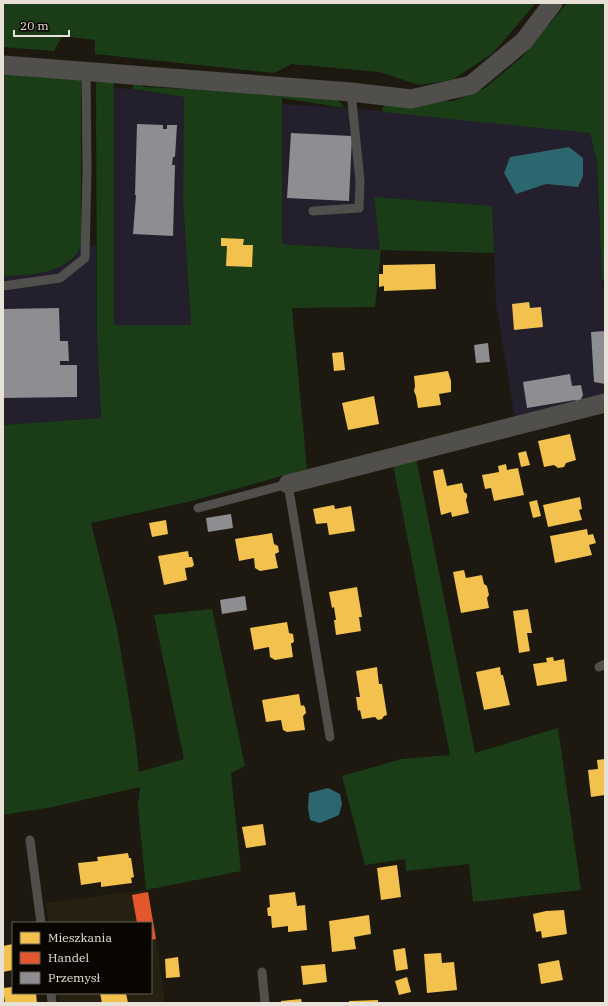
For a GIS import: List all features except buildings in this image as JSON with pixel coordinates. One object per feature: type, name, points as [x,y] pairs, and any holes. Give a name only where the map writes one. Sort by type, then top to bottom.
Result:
[{"type":"street","points":[[3,65],[351,92],[411,100],[471,85],[524,41],[553,3]]},
{"type":"street","points":[[288,484],[605,403]]},
{"type":"lane","points":[[3,286],[60,278],[85,258],[87,171],[86,71]]},
{"type":"lane","points":[[313,211],[359,208],[360,181],[351,92]]},
{"type":"lane","points":[[198,508],[288,484],[330,737]]},
{"type":"lane","points":[[30,840],[41,922]]},
{"type":"lane","points":[[262,972],[265,1003]]},
{"type":"shaded area","points":[[114,87],[184,97],[183,200],[191,326],[114,325]]},
{"type":"shaded area","points":[[282,104],[362,109],[590,133],[597,162],[602,280],[605,292],[605,394],[515,418],[496,304],[492,206],[374,197],[380,250],[282,244]]},
{"type":"shaded area","points":[[81,246],[96,246],[97,333],[101,418],[3,425],[3,276],[40,274],[74,259]]},
{"type":"shaded area","points":[[146,890],[156,939],[165,1003],[60,1003],[58,994],[152,994],[152,922],[49,922],[46,903]]},
{"type":"green space","points":[[3,3],[536,3],[493,53],[452,80],[419,85],[380,72],[291,64],[274,73],[95,54],[95,40],[62,36],[54,51],[3,47]]},
{"type":"green space","points":[[567,3],[605,3],[605,280],[602,280],[597,162],[590,133],[383,112],[382,108],[389,101],[454,101],[485,88],[522,57]]},
{"type":"green space","points":[[3,61],[77,74],[81,81],[81,246],[72,259],[56,268],[39,273],[3,276]]},
{"type":"green space","points":[[98,74],[114,78],[114,325],[191,325],[183,200],[184,97],[132,89],[136,79],[142,77],[143,87],[328,95],[341,103],[344,108],[282,98],[282,244],[380,250],[374,197],[492,206],[494,253],[381,250],[375,307],[292,308],[307,469],[192,501],[91,523],[117,629],[135,736],[139,772],[184,759],[154,615],[212,609],[245,766],[231,773],[241,871],[146,890],[138,806],[140,787],[52,807],[3,815],[3,425],[101,418],[97,333],[96,83]]},
{"type":"green space","points":[[416,458],[475,753],[558,728],[581,890],[473,902],[469,864],[406,871],[405,859],[365,865],[342,776],[402,759],[450,755],[393,464]]},
{"type":"water","points":[[569,147],[583,158],[583,176],[578,187],[546,184],[516,194],[504,173],[510,157]]},
{"type":"water","points":[[328,788],[340,794],[342,804],[339,815],[320,823],[310,820],[308,808],[309,793]]}]
